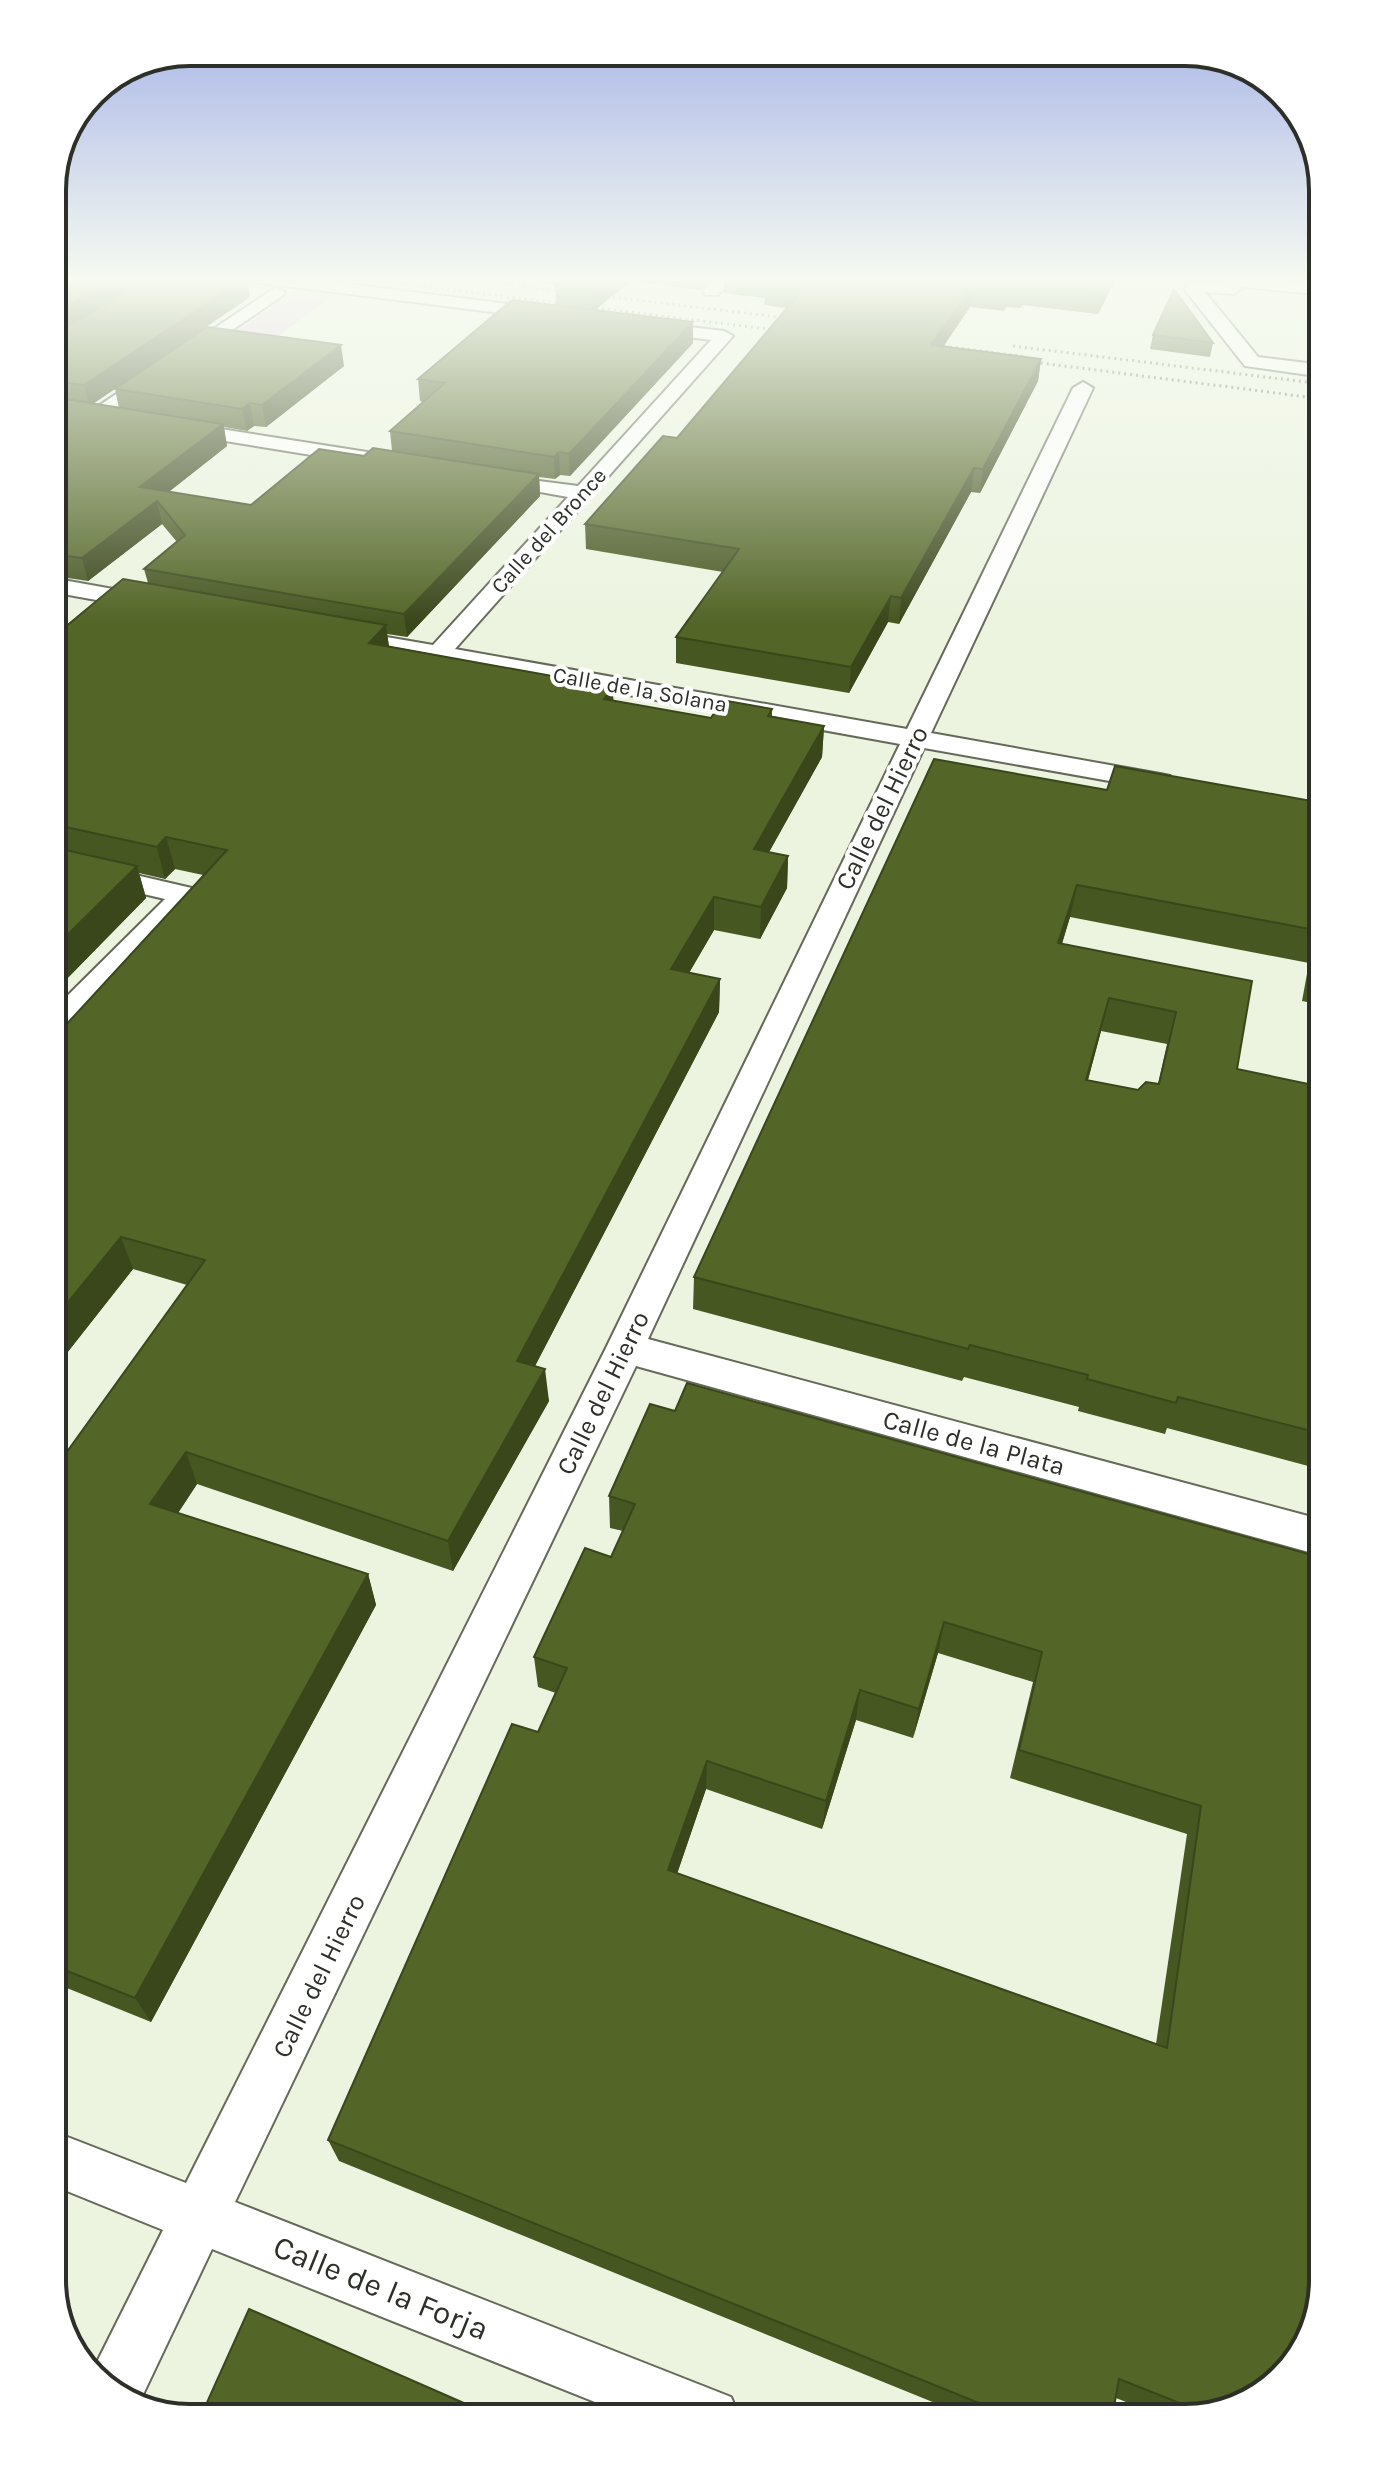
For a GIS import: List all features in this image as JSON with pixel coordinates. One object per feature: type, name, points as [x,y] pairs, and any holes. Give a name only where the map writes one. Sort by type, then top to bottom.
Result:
[{"type":"street","points":[[121,419],[88,414],[122,392]]},
{"type":"street","name":"Calle del Bronce","points":[[438,654],[673,392]]},
{"type":"street","name":"Calle del Hierro","points":[[119,2380],[914,762],[1081,392]]},
{"type":"street","points":[[152,424],[383,461]]},
{"type":"street","points":[[475,475],[583,493]]},
{"type":"street","points":[[66,587],[173,606]]},
{"type":"street","points":[[83,619],[111,595]]},
{"type":"street","name":"Calle de la Solana","points":[[314,631],[438,654],[914,762],[1187,787]]},
{"type":"street","points":[[66,1016],[186,895],[67,868]]},
{"type":"street","name":"Calle de la Plata","points":[[625,1348],[1309,1534]]},
{"type":"street","name":"Calle de la Forja","points":[[66,2163],[675,2404]]},
{"type":"building","points":[[136,392],[279,392],[262,405],[250,403],[242,409]]},
{"type":"building","points":[[434,392],[627,392],[569,454],[559,452],[554,457],[390,431]]},
{"type":"building","points":[[716,392],[1023,392],[983,469],[974,468],[901,598],[891,596],[851,667],[676,637],[739,549],[585,524],[663,436],[677,438]]},
{"type":"building","points":[[66,399],[223,424],[140,487],[251,505],[319,449],[364,456],[373,448],[539,474],[404,614],[144,569],[185,535],[157,501],[82,558],[66,556]]},
{"type":"building","points":[[123,579],[386,625],[369,643],[613,687],[604,699],[711,718],[722,700],[772,709],[768,716],[824,726],[754,849],[788,856],[761,907],[714,897],[671,969],[720,979],[517,1361],[545,1369],[448,1541],[186,1452],[150,1504],[368,1574],[135,1998],[66,1971],[66,1453],[205,1260],[121,1237],[66,1305],[66,1025],[227,850],[166,837],[157,847],[66,827],[66,626]]},
{"type":"building","points":[[934,759],[1107,790],[1115,766],[1309,801],[1309,929],[1077,885],[1058,943],[1252,981],[1237,1069],[1309,1084],[1309,1430],[1178,1397],[1176,1403],[1087,1379],[1088,1375],[970,1345],[968,1349],[694,1277]],"holes":[[[1109,998],[1176,1012],[1159,1084],[1146,1082],[1138,1090],[1086,1080]]]},
{"type":"building","points":[[66,850],[137,866],[66,936]]},
{"type":"building","points":[[687,1383],[1309,1554],[1308,2296],[1305,2312],[1288,2349],[1273,2368],[1247,2387],[1209,2402],[1182,2404],[1119,2379],[1115,2404],[981,2404],[328,2140],[512,1724],[538,1732],[567,1668],[534,1657],[585,1548],[611,1557],[635,1504],[609,1496],[650,1404],[675,1411]],"holes":[[[944,1622],[1042,1652],[1019,1750],[1201,1806],[1167,2048],[668,1870],[707,1761],[826,1801],[860,1690],[919,1709]]]},
{"type":"building","points":[[249,2309],[466,2404],[206,2404]]},
{"type":"railway","points":[[1270,392],[1309,397]]}]
